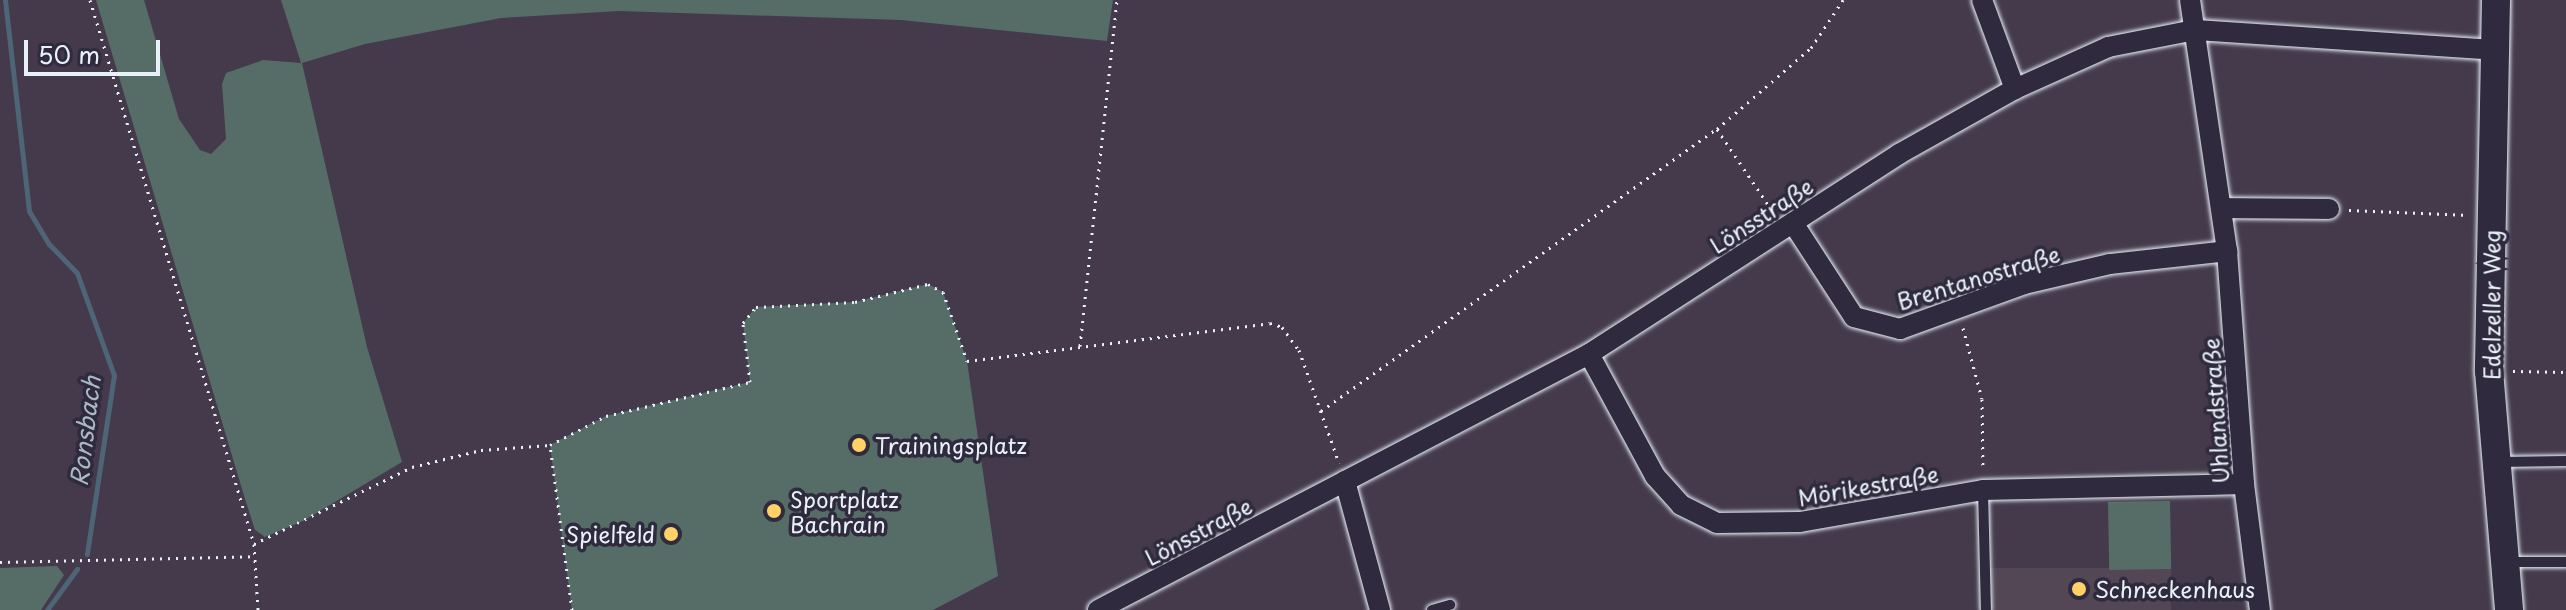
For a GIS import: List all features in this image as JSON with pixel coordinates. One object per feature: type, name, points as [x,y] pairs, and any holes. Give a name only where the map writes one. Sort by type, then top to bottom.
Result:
[{"type":"main road","name":"Edelzeller Weg","points":[[2496,0],[2489,371],[2509,610]]},
{"type":"street","points":[[1982,0],[2015,89]]},
{"type":"street","name":"Uhlandstraße","points":[[2190,0],[2227,251],[2244,484],[2260,610]]},
{"type":"street","name":"Lönsstraße","points":[[1098,610],[1342,471],[1589,354],[1899,154],[2015,89],[2108,47],[2195,30],[2495,50]]},
{"type":"street","points":[[2221,208],[2329,209]]},
{"type":"street","name":"Brentanostraße","points":[[1788,226],[1854,317],[1900,329],[2024,284],[2110,264],[2227,251]]},
{"type":"street","name":"Mörikestraße","points":[[1589,354],[1655,476],[1681,505],[1717,523],[1800,522],[1983,490],[2244,484]]},
{"type":"street","points":[[1342,471],[1380,610]]},
{"type":"lane","points":[[2497,462],[2566,461]]},
{"type":"lane","points":[[1983,490],[1986,610]]},
{"type":"lane","points":[[2505,562],[2566,562]]},
{"type":"lane","points":[[1432,610],[1450,605]]},
{"type":"path","points":[[90,0],[254,544],[258,610]]},
{"type":"path","points":[[1080,348],[1117,0]]},
{"type":"path","points":[[1320,411],[1717,129],[1811,48],[1843,0]]},
{"type":"path","points":[[1717,129],[1788,226]]},
{"type":"path","points":[[2329,209],[2491,216]]},
{"type":"path","points":[[254,544],[412,467],[481,450],[550,445],[606,416],[750,382],[743,323],[756,307],[855,302],[928,284],[943,292],[967,361],[1270,323],[1292,337],[1342,471]]},
{"type":"path","points":[[1957,308],[1982,399],[1983,490]]},
{"type":"path","points":[[2489,371],[2566,372]]},
{"type":"path","points":[[550,445],[572,610]]},
{"type":"path","points":[[0,562],[256,556]]},
{"type":"shaded area","name":"Schneckenhaus","points":[[1986,568],[2171,568],[2171,610],[1986,610]]},
{"type":"green space","points":[[96,0],[144,0],[179,119],[200,150],[211,154],[226,139],[222,84],[226,73],[263,60],[301,63],[281,0],[1113,0],[1107,41],[901,20],[619,11],[501,18],[365,44],[302,63],[367,347],[402,462],[303,521],[265,537],[255,530],[245,499]]},
{"type":"green space","name":"Sportplatz Bachrain","points":[[928,284],[943,292],[967,361],[998,576],[933,610],[572,610],[550,445],[606,416],[750,382],[743,323],[756,307],[855,302]]},
{"type":"green space","points":[[2170,501],[2171,569],[2109,570],[2108,502]]},
{"type":"green space","points":[[57,566],[64,575],[41,610],[0,610],[0,568]]},
{"type":"waterway","name":"Ronsbach","points":[[5,0],[29,211],[49,244],[77,273],[114,375],[87,554]]},
{"type":"waterway","name":"Ronsbach","points":[[47,610],[77,569]]},
{"type":"place","name":"Trainingsplatz","points":[[859,445]]},
{"type":"place","name":"Sportplatz Bachrain","points":[[774,511]]},
{"type":"place","name":"Spielfeld","points":[[671,534]]},
{"type":"place","name":"Schneckenhaus","points":[[2079,589]]}]
